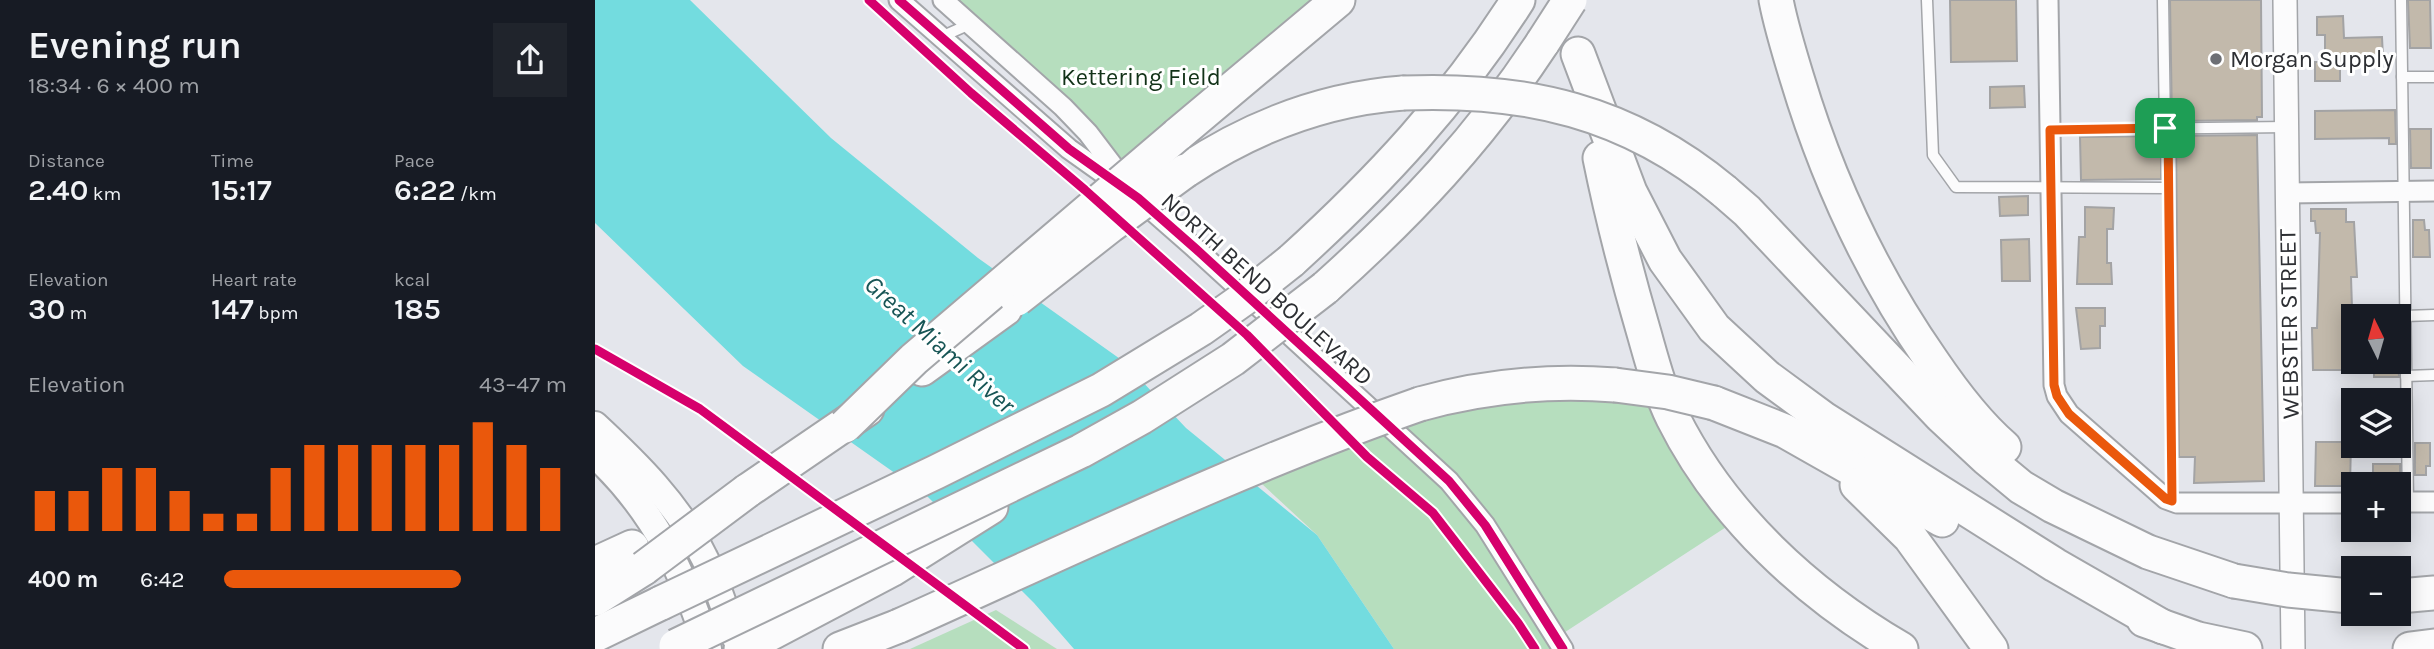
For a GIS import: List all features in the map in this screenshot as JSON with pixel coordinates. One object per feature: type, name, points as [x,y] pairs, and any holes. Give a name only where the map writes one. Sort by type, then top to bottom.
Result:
[{"type":"highway","points":[[845,426],[914,359],[1338,0]]},
{"type":"highway","points":[[595,635],[1101,390],[1201,329],[1291,261],[1371,186],[1428,124],[1467,75],[1518,0]]},
{"type":"highway","points":[[685,648],[1081,451],[1142,417],[1233,359],[1325,288],[1398,221],[1443,173],[1509,94],[1569,0]]},
{"type":"highway","points":[[1569,0],[1613,222],[1653,362],[1677,426],[1716,487],[1740,518],[1769,548],[1828,598],[1901,649]]},
{"type":"highway","points":[[1776,0],[1807,113],[1830,175],[1856,232],[1905,320],[1951,388],[1996,440],[2103,529]]},
{"type":"highway","points":[[1579,54],[1630,192],[1665,260],[1714,328],[1767,377],[1824,419],[2044,558],[2163,627]]},
{"type":"highway","points":[[595,599],[638,557],[747,491],[845,426],[1005,309],[1185,171],[1252,132],[1290,116],[1349,100],[1403,93],[1454,91],[1532,99],[1577,111],[1652,142],[1696,169],[1747,211],[1941,416],[1986,458],[2021,486],[2053,506],[2148,552],[2234,580],[2288,590],[2341,595]]},
{"type":"highway","points":[[840,649],[899,626],[1222,482],[1356,426],[1420,404],[1463,393],[1517,385],[1565,383],[1655,390],[1714,403],[1784,431],[2038,575],[2163,627],[2197,639],[2239,648]]},
{"type":"highway","points":[[740,649],[891,570],[1081,451]]},
{"type":"highway","points":[[1822,452],[1910,537],[1991,649]]},
{"type":"highway","points":[[595,564],[638,557]]},
{"type":"highway","points":[[2411,595],[2434,593]]},
{"type":"highway","points":[[855,649],[899,626]]},
{"type":"highway","points":[[2410,649],[2434,646]]},
{"type":"main road","points":[[595,425],[635,462],[664,494],[684,523],[705,557],[740,649]]},
{"type":"main road","points":[[595,455],[637,501],[681,572],[685,648]]},
{"type":"street","name":"NORTH BEND BOULEVARD","points":[[899,0],[1069,149],[1137,198],[1449,481],[1485,525],[1563,649]]},
{"type":"street","name":"NORTH BEND BOULEVARD","points":[[943,0],[1063,107],[1088,133],[1137,198]]},
{"type":"street","points":[[2048,0],[2054,385],[2065,409],[2166,499],[2239,505],[2341,503]]},
{"type":"street","name":"WEBSTER STREET","points":[[2285,0],[2293,649]]},
{"type":"street","points":[[2287,193],[2434,191]]},
{"type":"street","points":[[2411,502],[2434,502]]},
{"type":"lane","points":[[1927,0],[1933,155],[1956,187],[2168,188]]},
{"type":"lane","points":[[2163,0],[2172,501]]},
{"type":"lane","points":[[2401,0],[2405,304]]},
{"type":"lane","points":[[940,37],[970,24]]},
{"type":"lane","points":[[2402,77],[2434,77]]},
{"type":"lane","points":[[2050,130],[2286,127]]},
{"type":"lane","points":[[2411,316],[2434,314]]},
{"type":"lane","points":[[2404,472],[2406,376],[2434,375]]},
{"type":"green space","name":"Kettering Field","points":[[943,0],[1312,0],[1138,198],[1088,133]]},
{"type":"green space","points":[[1494,388],[1668,392],[1740,518],[1556,638],[1563,649],[1394,649],[1317,535],[1248,471]]},
{"type":"green space","points":[[996,610],[1057,649],[910,649]]},
{"type":"water","name":"Great Miami River","points":[[595,0],[690,0],[831,138],[978,258],[1123,361],[1186,428],[1317,535],[1394,649],[1074,649],[1034,603],[926,495],[743,366],[595,223]]},
{"type":"building","points":[[1950,0],[2016,0],[2017,61],[1951,62]]},
{"type":"building","name":"Morgan Supply","points":[[2170,0],[2261,0],[2262,117],[2257,117],[2257,120],[2172,121]]},
{"type":"building","points":[[2408,0],[2430,0],[2431,48],[2410,48]]},
{"type":"building","points":[[2343,16],[2344,38],[2382,37],[2383,58],[2340,58],[2340,81],[2315,81],[2315,62],[2325,62],[2325,35],[2317,35],[2317,17]]},
{"type":"building","points":[[2024,86],[2025,107],[1990,108],[1990,87]]},
{"type":"building","points":[[2395,110],[2396,144],[2389,144],[2389,138],[2315,139],[2315,111]]},
{"type":"building","points":[[2410,129],[2431,129],[2431,168],[2411,168]]},
{"type":"building","points":[[2257,135],[2264,481],[2194,483],[2195,457],[2179,457],[2176,136]]},
{"type":"building","points":[[2161,136],[2161,179],[2081,180],[2080,137]]},
{"type":"building","points":[[2028,196],[2028,215],[2000,216],[1999,197]]},
{"type":"building","points":[[2085,207],[2114,208],[2113,229],[2107,229],[2107,263],[2111,263],[2112,284],[2077,284],[2079,237],[2085,237]]},
{"type":"building","points":[[2311,209],[2346,209],[2346,222],[2354,222],[2357,277],[2351,277],[2352,304],[2341,304],[2341,370],[2313,370],[2312,328],[2317,328],[2320,233],[2316,233],[2315,221],[2311,221]]},
{"type":"building","points":[[2413,220],[2424,220],[2425,230],[2429,230],[2430,257],[2413,257]]},
{"type":"building","points":[[2029,239],[2030,281],[2002,281],[2001,240]]},
{"type":"building","points":[[2076,308],[2105,308],[2105,326],[2100,326],[2100,348],[2081,349]]},
{"type":"building","points":[[2374,374],[2399,374],[2399,377],[2374,377]]},
{"type":"building","points":[[2316,442],[2341,442],[2341,458],[2351,458],[2350,472],[2341,472],[2341,486],[2315,486]]},
{"type":"building","points":[[2415,443],[2430,443],[2430,466],[2426,466],[2426,475],[2415,475]]},
{"type":"building","points":[[2373,464],[2400,464],[2400,472],[2373,472]]},
{"type":"cycle path","points":[[869,0],[1247,335],[1367,457],[1433,513],[1535,649]]},
{"type":"cycle path","points":[[899,0],[1069,149],[1138,198],[1449,481],[1485,525],[1563,649]]},
{"type":"cycle path","points":[[595,349],[700,409],[1024,649]]},
{"type":"place","name":"Morgan Supply","points":[[2216,59]]},
{"type":"route","points":[[2165,128],[2168,128],[2172,501],[2166,499],[2065,409],[2054,385],[2052,314],[2050,130],[2165,128]]}]
